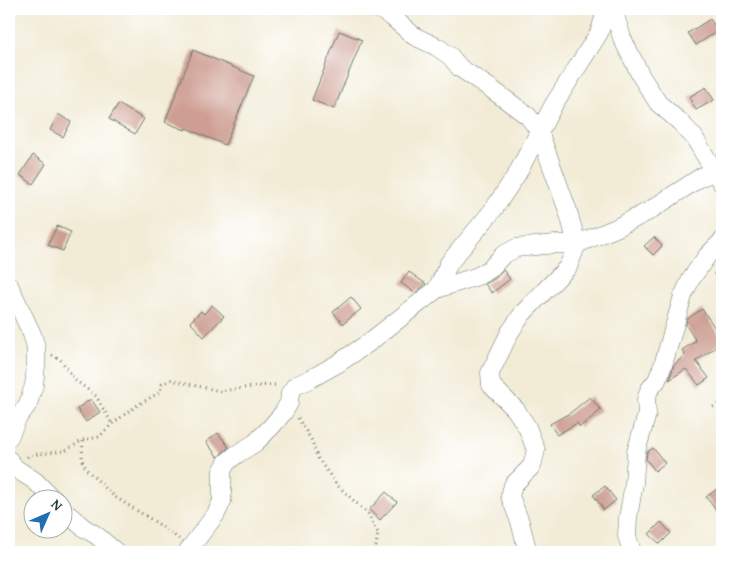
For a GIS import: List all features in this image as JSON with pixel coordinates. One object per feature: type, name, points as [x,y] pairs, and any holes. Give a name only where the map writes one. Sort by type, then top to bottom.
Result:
[{"type":"street","points":[[380,9],[414,36],[437,47],[450,56],[460,68],[528,116],[539,131],[568,211],[577,244],[568,267],[523,313],[510,332],[490,373],[491,385],[516,410],[527,427],[536,450],[532,466],[513,485],[510,496],[520,522],[528,552]]},
{"type":"street","points":[[437,289],[449,263],[493,210],[516,174],[554,104],[600,34],[607,9]]},
{"type":"street","points":[[189,550],[216,514],[222,501],[222,471],[227,462],[255,443],[283,413],[290,393],[295,386],[330,368],[362,348],[437,289],[478,276],[490,268],[503,255],[516,248],[577,244],[616,228],[649,211],[701,177],[720,175],[694,137],[658,103],[641,76],[622,38],[613,9]]},
{"type":"street","points":[[632,552],[627,536],[628,518],[634,483],[636,452],[647,414],[646,400],[649,390],[657,380],[663,365],[683,296],[691,279],[707,256],[722,241]]},
{"type":"street","points":[[9,285],[24,315],[36,347],[34,385],[28,404],[17,419],[9,437]]},
{"type":"street","points":[[12,464],[42,488]]},
{"type":"street","points":[[72,518],[116,552]]},
{"type":"path","points":[[36,347],[60,359],[75,380],[96,396],[112,424]]},
{"type":"path","points":[[12,464],[30,455],[65,451],[83,440],[99,437],[112,424],[136,406],[160,392],[162,384],[171,380],[220,391],[267,385],[295,386]]},
{"type":"path","points":[[288,403],[312,441],[317,457],[336,484],[367,513],[378,533],[376,546],[372,552]]},
{"type":"path","points":[[713,407],[722,403]]},
{"type":"path","points":[[83,440],[82,459],[86,469],[115,497],[157,523],[189,550]]},
{"type":"building","points":[[710,19],[718,31],[696,45],[688,33]]},
{"type":"building","points":[[339,31],[362,40],[334,109],[312,100]]},
{"type":"building","points":[[193,50],[254,76],[225,145],[186,128],[185,130],[165,122]]},
{"type":"building","points":[[706,87],[714,100],[696,110],[689,97]]},
{"type":"building","points":[[118,104],[144,119],[135,134],[109,119]]},
{"type":"building","points":[[58,114],[71,122],[63,137],[50,130]]},
{"type":"building","points":[[33,155],[46,164],[33,184],[20,175]]},
{"type":"building","points":[[57,226],[71,232],[63,251],[48,245]]},
{"type":"building","points":[[654,237],[662,246],[653,255],[644,246]]},
{"type":"building","points":[[503,270],[510,279],[492,293],[485,284],[496,278]]},
{"type":"building","points":[[409,272],[426,284],[415,293],[401,283]]},
{"type":"building","points":[[351,297],[361,309],[343,324],[333,312]]},
{"type":"building","points":[[212,305],[224,316],[204,337],[190,322],[201,311],[204,314]]},
{"type":"building","points":[[702,309],[722,338],[722,343],[696,361],[709,378],[699,385],[686,369],[669,380],[674,365],[685,355],[682,350],[696,341],[686,325],[687,319]]},
{"type":"building","points":[[590,397],[601,410],[580,427],[577,423],[557,435],[550,424],[570,413]]},
{"type":"building","points":[[91,399],[100,412],[86,422],[77,409]]},
{"type":"building","points":[[218,433],[229,447],[218,457],[206,442]]},
{"type":"building","points":[[653,448],[665,463],[655,471],[646,459],[647,452]]},
{"type":"building","points":[[605,486],[616,500],[604,510],[593,495]]},
{"type":"building","points":[[717,489],[722,496],[722,518],[706,497]]},
{"type":"building","points":[[386,492],[397,502],[380,520],[369,510]]},
{"type":"building","points":[[661,522],[671,533],[660,544],[649,534]]}]
